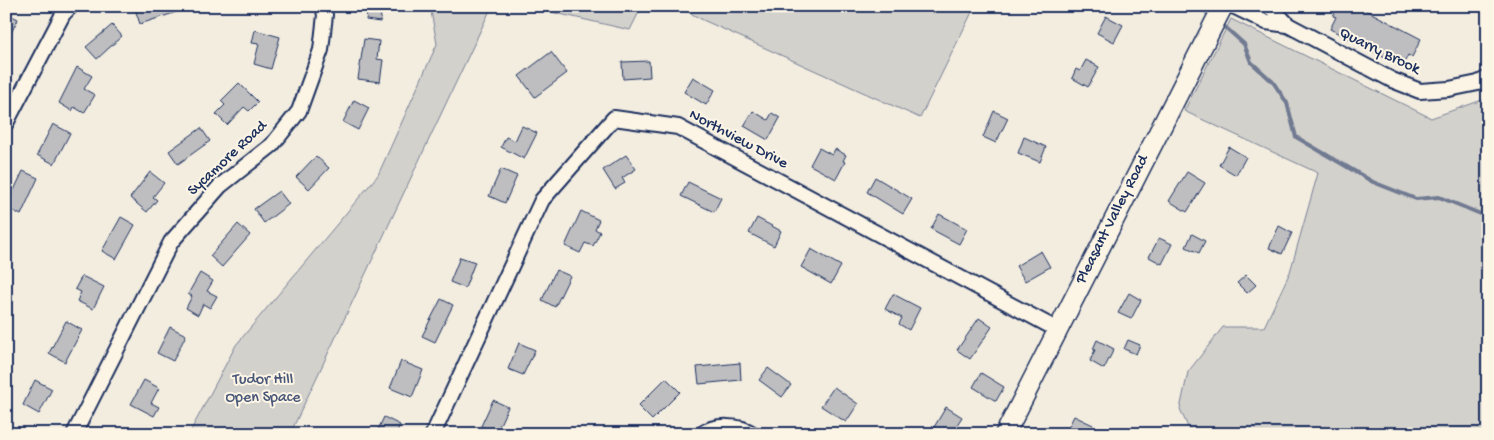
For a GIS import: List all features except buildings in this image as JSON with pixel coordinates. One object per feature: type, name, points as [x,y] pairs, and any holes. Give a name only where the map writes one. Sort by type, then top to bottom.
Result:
[{"type":"main road","name":"Pleasant Valley Road","points":[[1005,434],[1223,6]]},
{"type":"street","points":[[6,123],[63,14],[71,6]]},
{"type":"street","name":"Sycamore Road","points":[[74,434],[171,242],[220,186],[272,145],[299,111],[322,50],[325,15],[323,6]]},
{"type":"street","name":"Quarry Brook","points":[[1234,6],[1266,22],[1288,25]]},
{"type":"street","name":"Quarry Brook","points":[[1268,6],[1288,25],[1392,80],[1420,91],[1449,89],[1478,83],[1488,78]]},
{"type":"street","name":"Northview Drive","points":[[433,434],[542,200],[614,118],[678,127],[1058,330]]},
{"type":"street","points":[[702,434],[706,430],[725,427],[748,430],[753,434]]},
{"type":"green space","name":"Tudor Hill Open Space","points":[[430,6],[492,6],[290,434],[189,434],[236,345],[378,175],[437,44]]},
{"type":"green space","points":[[525,6],[642,6],[630,30]]},
{"type":"green space","points":[[677,6],[975,6],[920,118],[703,20]]},
{"type":"green space","points":[[1231,19],[1431,118],[1488,98],[1488,434],[1191,434],[1180,409],[1188,372],[1223,327],[1264,327],[1290,272],[1318,173],[1184,111]]},
{"type":"waterway","points":[[1200,6],[1207,13]]},
{"type":"waterway","points":[[1225,27],[1244,44],[1251,62],[1273,82],[1287,103],[1296,137],[1373,182],[1416,199],[1439,197],[1488,217]]}]
